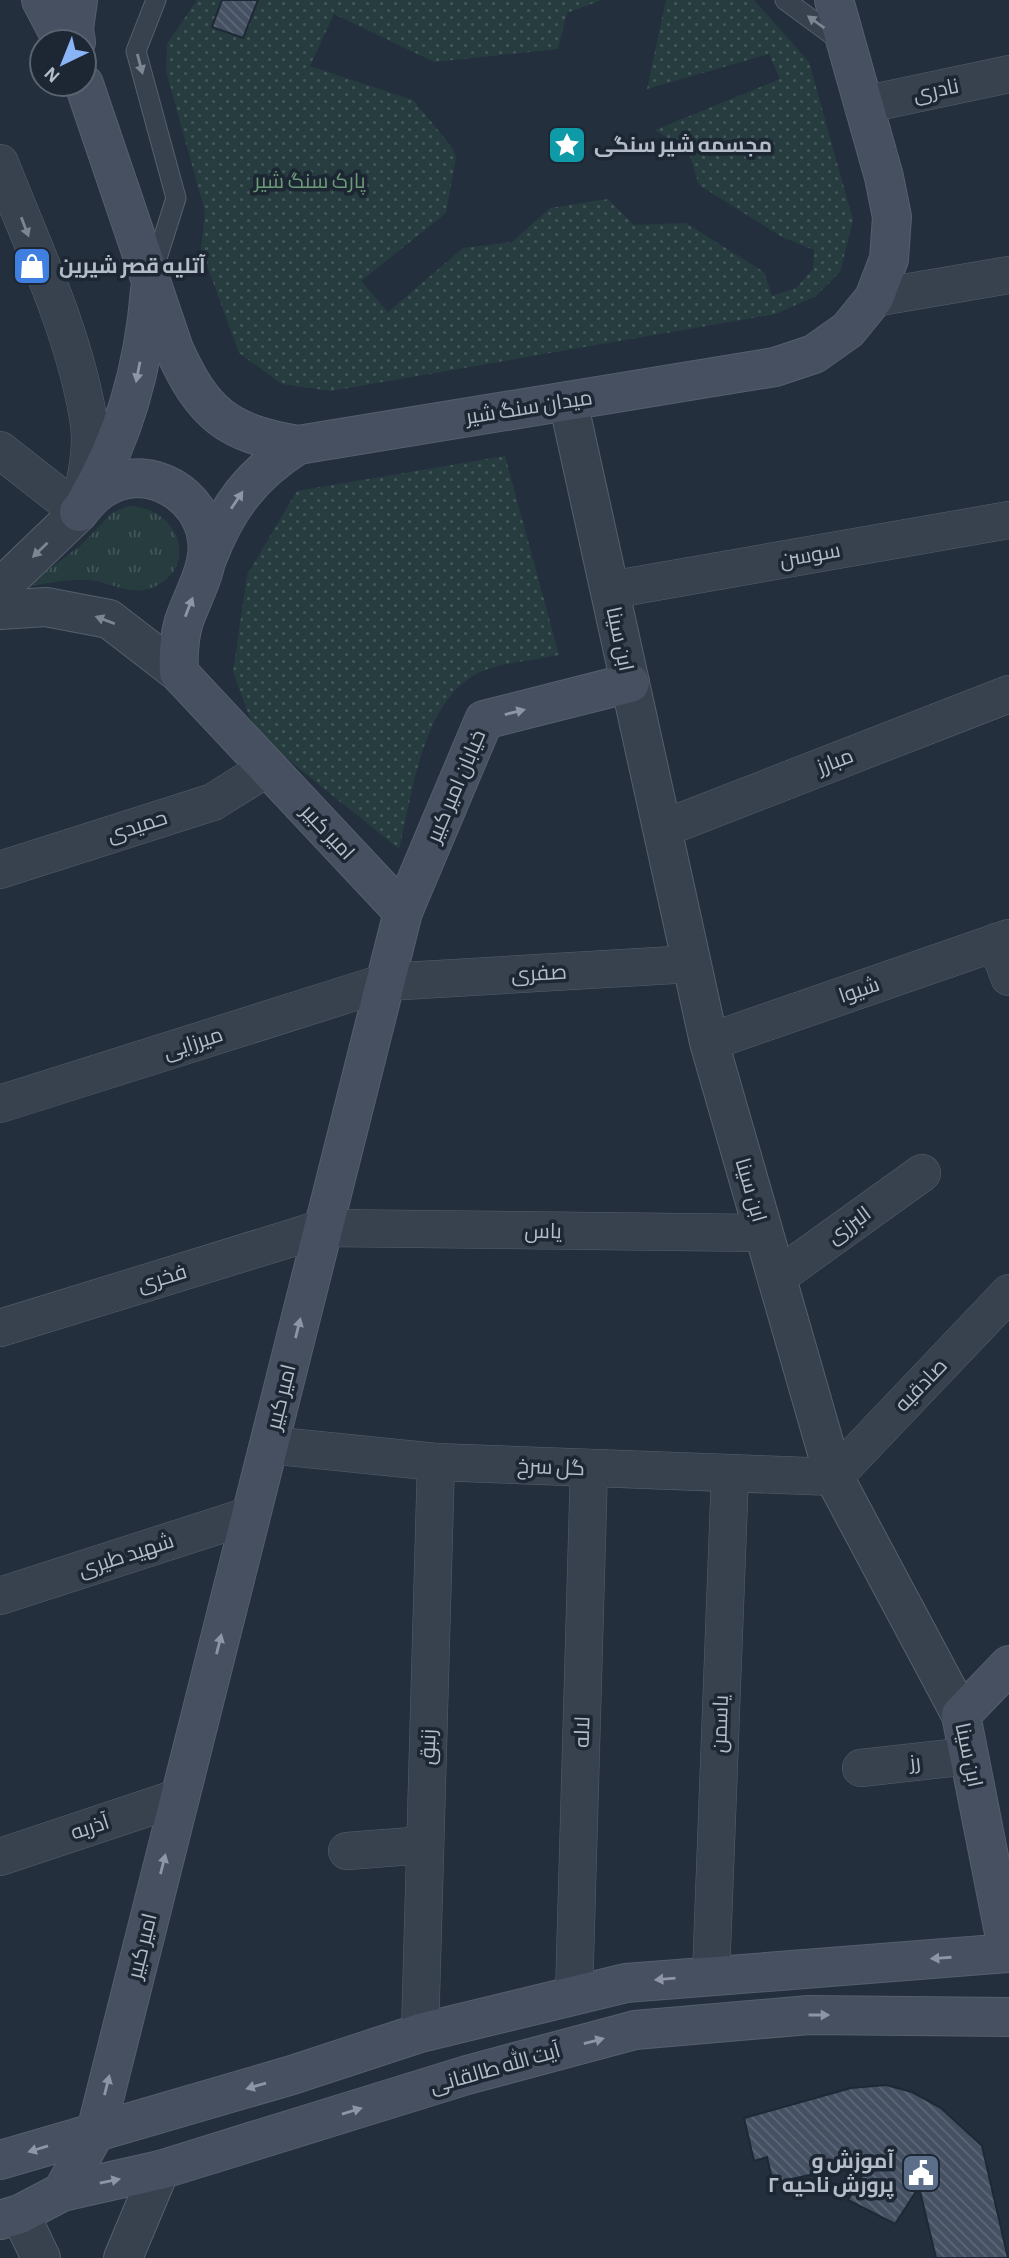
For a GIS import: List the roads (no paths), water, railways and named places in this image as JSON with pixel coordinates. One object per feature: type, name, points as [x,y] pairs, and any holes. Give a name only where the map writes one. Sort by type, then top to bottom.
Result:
[{"type":"main road","points":[[41,0],[56,28]]},
{"type":"main road","points":[[74,28],[78,0]]},
{"type":"main road","name":"میدان سنگ شیر","points":[[89,98],[174,349],[191,387],[220,418],[244,432],[257,438],[298,445],[775,367],[814,354],[848,330],[874,298],[889,259],[892,217],[834,0]]},
{"type":"main road","points":[[79,513],[104,469],[126,420],[147,325],[150,280]]},
{"type":"main road","points":[[179,673],[178,653],[183,623],[217,531],[247,486],[270,463],[298,445]]},
{"type":"main road","points":[[79,513],[93,496],[111,484],[132,478],[153,480],[173,487],[196,510],[208,540],[206,561]]},
{"type":"main road","name":"امیر کبیر","points":[[62,2192],[96,2131],[403,912],[179,673]]},
{"type":"main road","name":"خیابان امیر کبیر","points":[[403,912],[484,720],[630,683]]},
{"type":"main road","points":[[961,1715],[1009,1665]]},
{"type":"main road","name":"ابن سینا","points":[[961,1715],[1009,1953]]},
{"type":"main road","points":[[0,2160],[292,2075],[420,2033],[626,1983],[1009,1953]]},
{"type":"main road","name":"آیت الله طالقانی","points":[[10,2217],[62,2192],[160,2170],[467,2075],[635,2030],[808,2015],[1009,2017]]},
{"type":"main road","points":[[292,2075],[306,2125]]},
{"type":"street","name":"نادری","points":[[863,105],[1009,74]]},
{"type":"street","points":[[0,163],[68,338],[89,419],[88,468],[79,513],[0,588]]},
{"type":"street","points":[[874,298],[1009,275]]},
{"type":"street","name":"ابن سینا","points":[[568,401],[709,1042],[834,1478],[961,1715]]},
{"type":"street","points":[[0,450],[79,513]]},
{"type":"street","name":"سوسن","points":[[610,590],[1009,520]]},
{"type":"street","points":[[0,610],[46,607],[109,619],[179,673]]},
{"type":"street","name":"مبارز","points":[[662,829],[1009,694]]},
{"type":"street","name":"حمیدی","points":[[0,870],[212,802],[267,768]]},
{"type":"street","points":[[1002,940],[1009,977]]},
{"type":"street","name":"شیوا","points":[[709,1042],[1002,940]]},
{"type":"street","name":"صفری","points":[[386,982],[691,964]]},
{"type":"street","name":"میرزایی","points":[[0,1104],[386,982]]},
{"type":"street","name":"البرزی","points":[[776,1278],[922,1173]]},
{"type":"street","name":"یاس","points":[[324,1228],[763,1233]]},
{"type":"street","name":"فخری","points":[[0,1328],[324,1228]]},
{"type":"street","name":"صادقیه","points":[[834,1478],[1009,1293]]},
{"type":"street","name":"گل سرخ","points":[[269,1445],[436,1462],[834,1478]]},
{"type":"street","name":"زنبق","points":[[420,2033],[436,1462]]},
{"type":"street","name":"لاله","points":[[574,1995],[589,1468]]},
{"type":"street","name":"یاسمن","points":[[711,1975],[730,1474]]},
{"type":"street","name":"شهید طیری","points":[[0,1596],[251,1515]]},
{"type":"street","name":"رز","points":[[861,1768],[969,1756]]},
{"type":"street","name":"آذربه","points":[[0,1857],[180,1797]]},
{"type":"street","points":[[347,1851],[425,1845]]},
{"type":"street","points":[[123,2258],[160,2170]]},
{"type":"street","points":[[10,2217],[41,2258]]},
{"type":"lane","points":[[150,280],[176,198],[136,51],[156,0]]},
{"type":"lane","points":[[785,0],[846,45]]},
{"type":"place","name":"مجسمه شیر سنگی","points":[[567,145]]},
{"type":"place","name":"آتلیه قصر شیرین","points":[[32,266]]},
{"type":"place","name":"آموزش و پرورش ناحیه ۲","points":[[921,2173]]},
{"type":"park label","name":"پارک سنگ شیر","points":[[310,181]]}]
